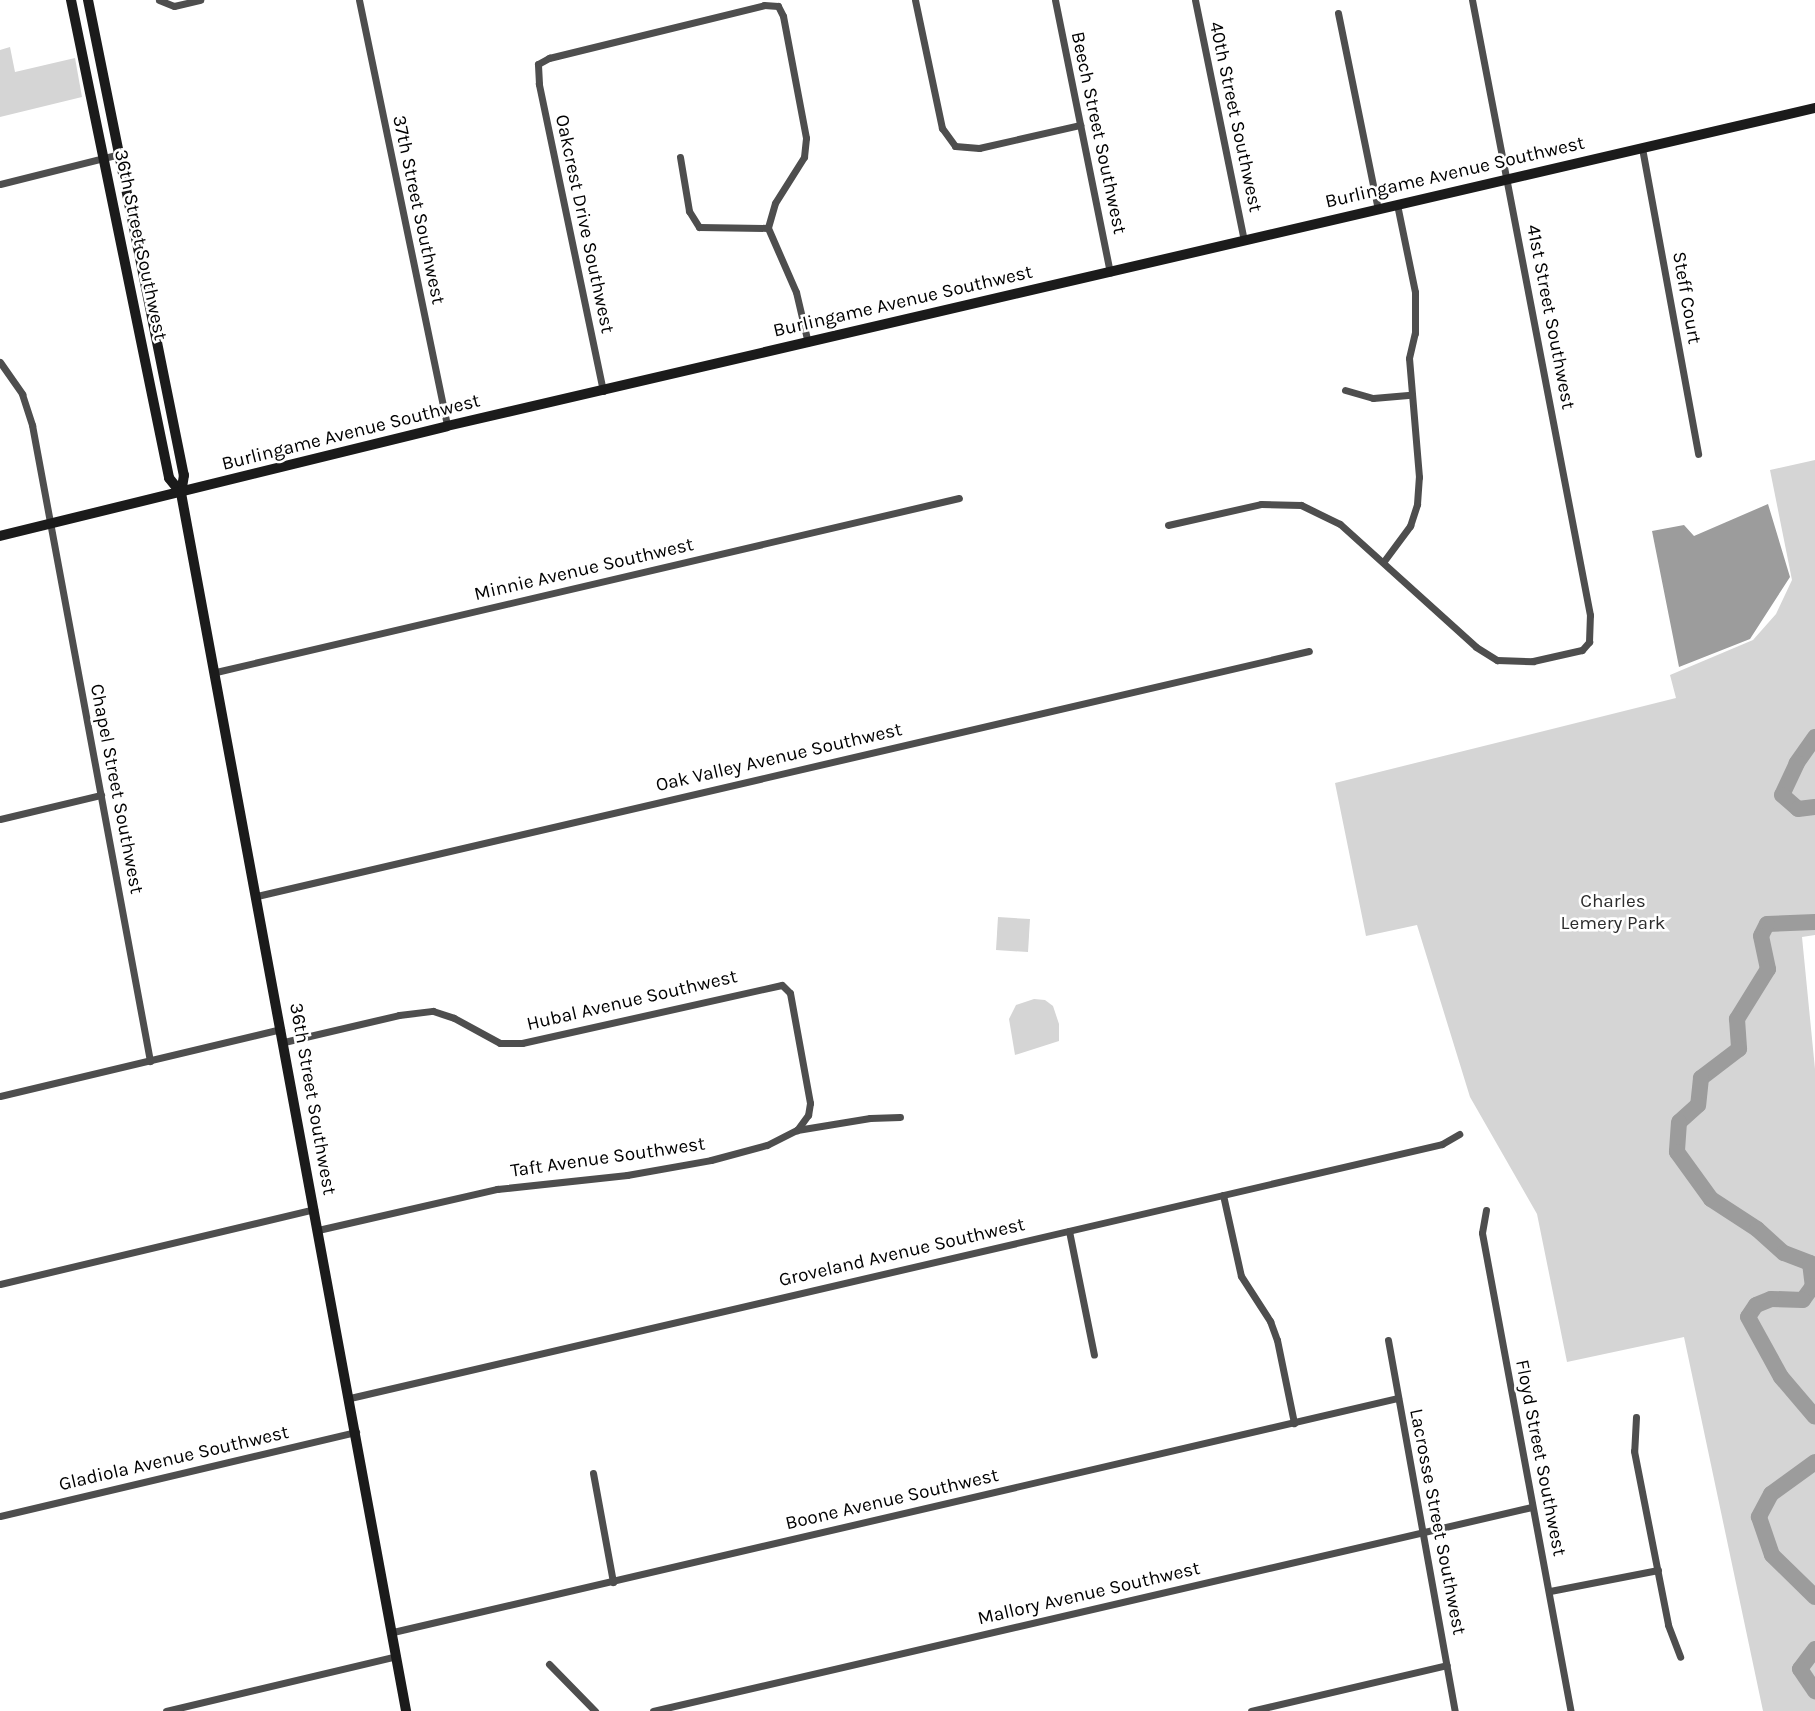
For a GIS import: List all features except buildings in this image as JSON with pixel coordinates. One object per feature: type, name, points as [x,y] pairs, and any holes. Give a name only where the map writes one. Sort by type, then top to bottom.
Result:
[{"type":"street","name":"36th Street Southwest","points":[[71,0],[169,478],[181,493]]},
{"type":"street","name":"36th Street Southwest","points":[[88,0],[184,475],[181,493],[407,1711]]},
{"type":"street","points":[[159,0],[174,6],[200,0]]},
{"type":"street","name":"37th Street Southwest","points":[[359,0],[447,426]]},
{"type":"street","points":[[915,0],[942,128],[954,146],[979,148],[1080,125]]},
{"type":"street","name":"Beech Street Southwest","points":[[1055,0],[1110,272]]},
{"type":"street","name":"40th Street Southwest","points":[[1195,0],[1244,241]]},
{"type":"street","name":"41st Street Southwest","points":[[1384,561],[1476,647],[1497,660],[1532,661],[1582,650],[1589,642],[1590,615],[1472,0]]},
{"type":"street","name":"Oakcrest Drive Southwest","points":[[603,391],[539,84],[538,64],[549,58],[764,5],[778,6],[786,29],[806,138],[804,157],[775,203],[768,228]]},
{"type":"street","points":[[1338,13],[1378,209]]},
{"type":"street","name":"Burlingame Avenue Southwest","points":[[0,536],[447,426],[1815,108]]},
{"type":"street","name":"Steff Court","points":[[1642,148],[1698,454]]},
{"type":"street","points":[[0,184],[119,154]]},
{"type":"street","points":[[680,157],[689,211],[699,227],[768,228],[796,292],[808,342]]},
{"type":"street","points":[[1168,525],[1261,504],[1301,505],[1340,524],[1384,561],[1410,526],[1417,504],[1419,477],[1409,358],[1415,333],[1415,292],[1397,204]]},
{"type":"street","points":[[140,330],[155,365],[163,370]]},
{"type":"street","name":"Chapel Street Southwest","points":[[0,362],[27,408],[150,1061]]},
{"type":"street","points":[[1345,390],[1373,398],[1411,395]]},
{"type":"street","name":"Minnie Avenue Southwest","points":[[216,672],[959,498]]},
{"type":"street","name":"Oak Valley Avenue Southwest","points":[[257,896],[1310,651]]},
{"type":"street","points":[[0,818],[101,794]]},
{"type":"street","name":"Hubal Avenue Southwest","points":[[284,1042],[400,1015],[433,1011],[454,1018],[500,1043],[522,1043],[770,985],[786,988],[790,993],[810,1102],[808,1115],[797,1130]]},
{"type":"street","points":[[0,1096],[281,1029]]},
{"type":"street","name":"Taft Avenue Southwest","points":[[318,1230],[497,1189],[642,1173],[710,1160],[767,1145],[797,1130],[870,1118],[900,1117]]},
{"type":"street","name":"Groveland Avenue Southwest","points":[[350,1398],[1442,1144],[1459,1134]]},
{"type":"street","points":[[1223,1195],[1241,1276],[1270,1321],[1277,1340],[1294,1423]]},
{"type":"street","points":[[0,1284],[314,1209]]},
{"type":"street","name":"Floyd Street Southwest","points":[[1486,1210],[1482,1233],[1571,1711]]},
{"type":"street","points":[[1069,1231],[1094,1355]]},
{"type":"street","name":"Lacrosse Street Southwest","points":[[1388,1340],[1455,1711]]},
{"type":"street","name":"Boone Avenue Southwest","points":[[393,1632],[1398,1398]]},
{"type":"street","points":[[1636,1417],[1634,1451],[1668,1625],[1680,1657]]},
{"type":"street","name":"Gladiola Avenue Southwest","points":[[0,1516],[356,1432]]},
{"type":"street","points":[[593,1473],[613,1582]]},
{"type":"street","name":"Mallory Avenue Southwest","points":[[653,1711],[1532,1507]]},
{"type":"street","points":[[1550,1591],[1658,1570]]},
{"type":"street","points":[[166,1711],[397,1656]]},
{"type":"street","points":[[549,1664],[595,1711]]},
{"type":"street","points":[[1251,1711],[1447,1665]]},
{"type":"green space","points":[[10,47],[15,72],[75,58],[82,97],[0,117],[0,50]]},
{"type":"green space","name":"Charles Lemery Park","points":[[1815,460],[1815,935],[1802,937],[1815,1069],[1815,1711],[1763,1711],[1684,1337],[1567,1362],[1537,1214],[1470,1097],[1417,925],[1366,936],[1335,783],[1676,698],[1670,675],[1753,640],[1776,614],[1792,580],[1770,470]]},
{"type":"green space","points":[[998,917],[1030,919],[1028,952],[996,950]]},
{"type":"green space","points":[[1034,999],[1045,1000],[1053,1006],[1059,1024],[1059,1041],[1015,1055],[1009,1019],[1016,1005]]},
{"type":"shaded area","points":[[1768,504],[1790,577],[1750,639],[1679,667],[1652,531],[1684,525],[1694,536]]},
{"type":"waterway","points":[[1815,737],[1797,763],[1782,795],[1798,809],[1815,807]]},
{"type":"waterway","points":[[1815,922],[1767,924],[1761,936],[1768,969],[1737,1019],[1739,1049],[1701,1078],[1698,1105],[1679,1122],[1677,1152],[1711,1199],[1757,1229],[1784,1253],[1810,1263],[1813,1286],[1803,1300],[1771,1299],[1756,1305],[1748,1317],[1781,1377],[1815,1417]]},
{"type":"waterway","points":[[1815,1462],[1771,1494],[1759,1517],[1772,1555],[1815,1597]]},
{"type":"waterway","points":[[1815,1649],[1800,1669],[1815,1691]]}]
